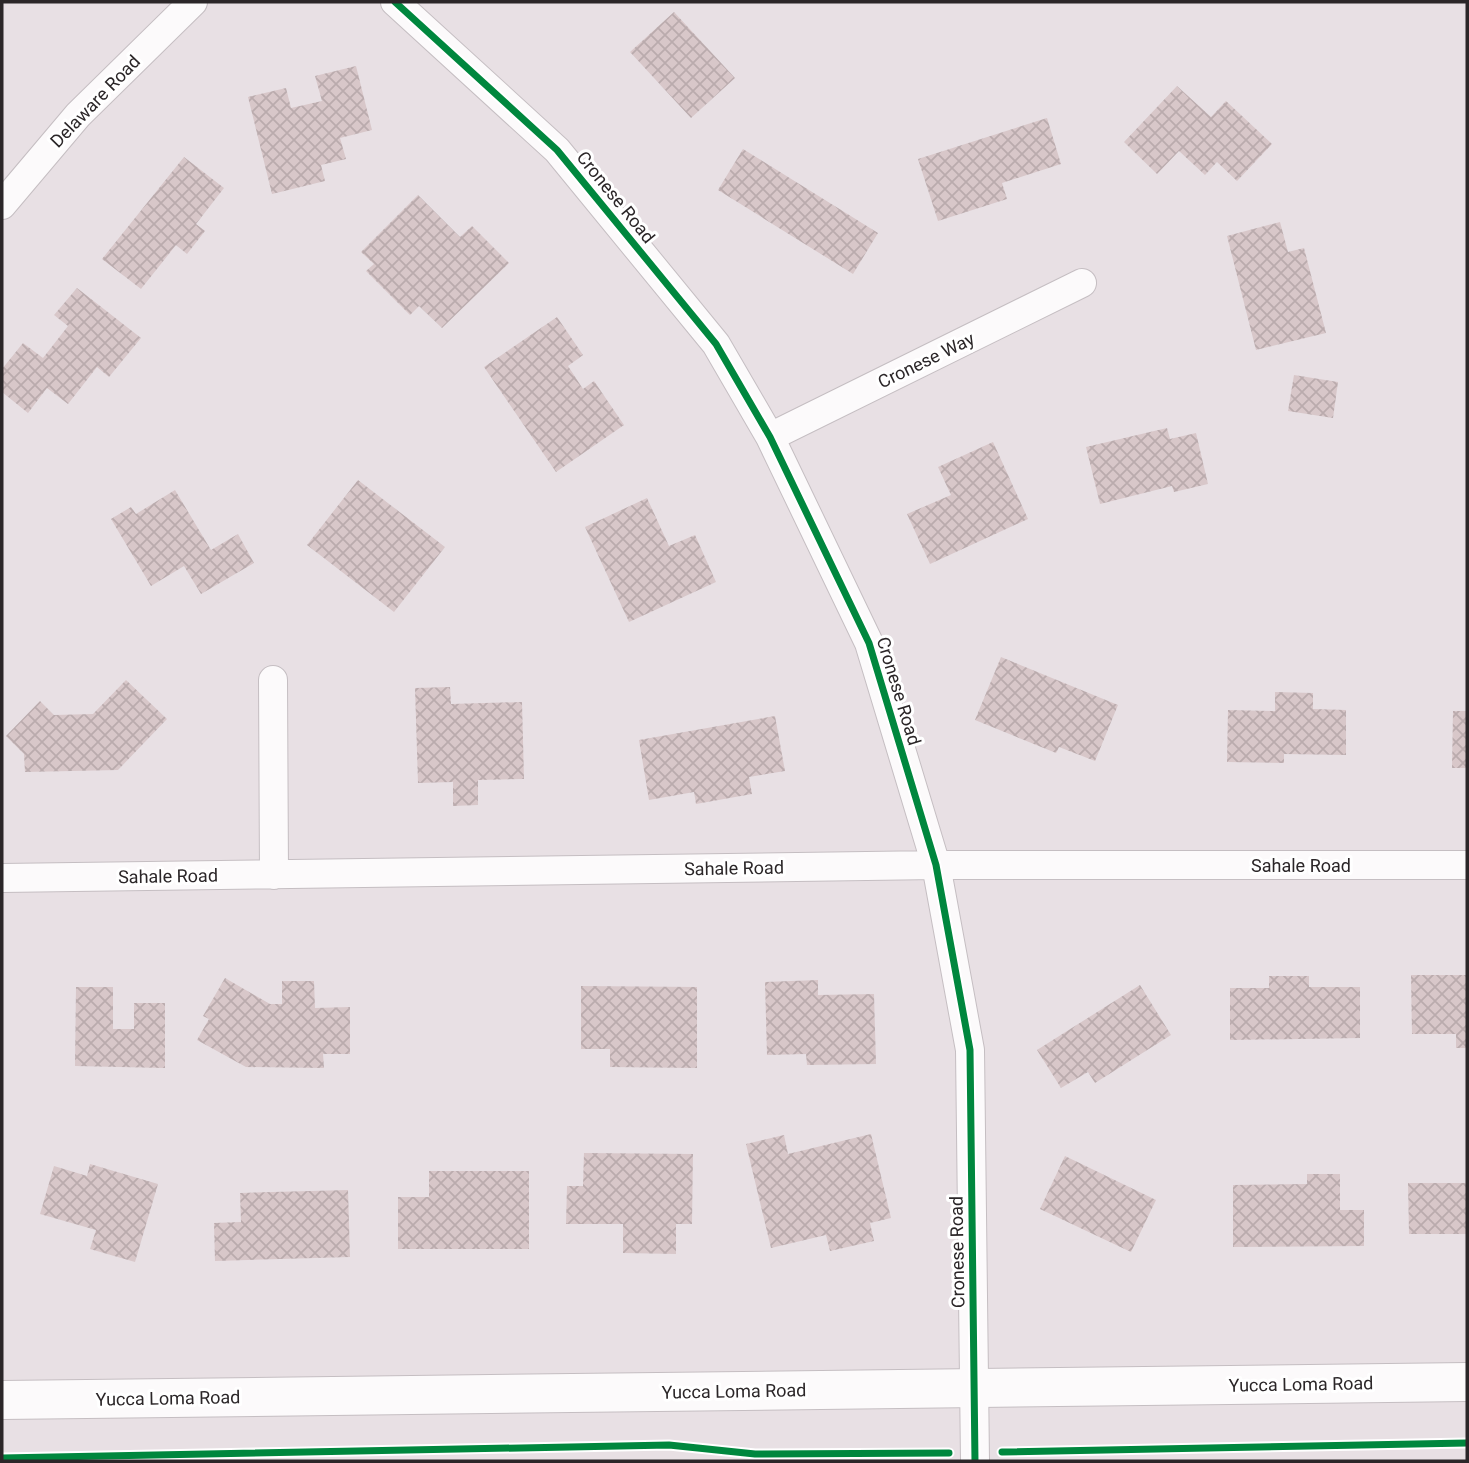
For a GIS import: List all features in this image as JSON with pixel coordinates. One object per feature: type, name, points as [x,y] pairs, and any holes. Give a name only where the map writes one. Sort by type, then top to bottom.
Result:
[{"type":"main road","name":"Yucca Loma Road","points":[[2,1400],[1467,1382]]},
{"type":"street","name":"Delaware Road","points":[[2,205],[78,115],[193,2]]},
{"type":"street","name":"Cronese Road","points":[[395,2],[557,150],[716,344],[770,437],[869,643],[936,865],[970,1050],[975,1461]]},
{"type":"street","name":"Cronese Way","points":[[770,437],[1082,284]]},
{"type":"street","points":[[273,680],[274,875]]},
{"type":"street","name":"Sahale Road","points":[[2,877],[936,865],[1467,865]]},
{"type":"building","points":[[674,12],[735,78],[691,118],[630,52]]},
{"type":"building","points":[[356,66],[372,130],[340,138],[346,159],[321,165],[325,181],[272,194],[248,97],[286,88],[291,108],[322,101],[315,76]]},
{"type":"building","points":[[1177,86],[1211,117],[1226,101],[1272,144],[1237,181],[1217,162],[1205,175],[1179,151],[1157,174],[1124,142]]},
{"type":"building","points":[[1047,118],[1061,164],[1002,183],[1007,199],[938,221],[918,159]]},
{"type":"building","points":[[743,149],[878,233],[853,274],[718,190]]},
{"type":"building","points":[[184,157],[224,188],[196,224],[205,231],[187,254],[176,245],[141,289],[102,259]]},
{"type":"building","points":[[418,195],[460,237],[472,226],[509,263],[442,328],[419,306],[410,315],[366,271],[374,264],[361,252]]},
{"type":"building","points":[[1280,222],[1288,252],[1304,248],[1326,333],[1256,350],[1227,236]]},
{"type":"building","points":[[77,288],[141,338],[109,377],[97,367],[68,404],[47,388],[28,413],[2,392],[2,369],[23,343],[43,358],[68,326],[54,315]]},
{"type":"building","points":[[557,317],[583,355],[568,366],[583,389],[594,381],[624,425],[556,472],[484,367]]},
{"type":"building","points":[[1294,375],[1338,382],[1333,418],[1288,411]]},
{"type":"building","points":[[1167,428],[1170,439],[1196,433],[1208,484],[1174,492],[1172,486],[1100,504],[1086,447]]},
{"type":"building","points":[[993,442],[1028,519],[930,564],[907,514],[951,495],[938,467]]},
{"type":"building","points":[[358,480],[445,547],[394,612],[307,545]]},
{"type":"building","points":[[175,490],[211,550],[238,534],[254,563],[201,594],[184,566],[151,586],[111,519],[131,507],[136,514]]},
{"type":"building","points":[[647,498],[669,546],[695,535],[716,582],[629,622],[585,527]]},
{"type":"building","points":[[1001,657],[1118,705],[1095,761],[1059,747],[1056,753],[975,720]]},
{"type":"building","points":[[126,680],[167,719],[118,770],[25,772],[24,754],[6,736],[40,701],[54,715],[93,714]]},
{"type":"building","points":[[450,687],[451,704],[522,702],[524,779],[478,780],[478,805],[453,806],[453,782],[418,783],[415,688]]},
{"type":"building","points":[[1275,692],[1313,693],[1313,709],[1346,710],[1346,755],[1284,754],[1284,763],[1227,762],[1228,710],[1275,711]]},
{"type":"building","points":[[1453,711],[1467,711],[1467,768],[1452,768]]},
{"type":"building","points":[[775,716],[785,771],[749,777],[752,794],[696,804],[694,792],[649,800],[639,740]]},
{"type":"building","points":[[1411,975],[1467,975],[1467,1048],[1456,1048],[1456,1034],[1412,1034]]},
{"type":"building","points":[[1269,976],[1309,976],[1309,987],[1360,987],[1360,1038],[1230,1040],[1230,988],[1269,988]]},
{"type":"building","points":[[225,978],[270,1004],[282,1004],[282,981],[314,981],[315,1008],[350,1007],[350,1054],[323,1054],[324,1068],[246,1067],[197,1040],[209,1019],[203,1016]]},
{"type":"building","points":[[818,980],[818,995],[874,994],[876,1064],[807,1065],[806,1054],[767,1055],[765,982]]},
{"type":"building","points":[[1140,985],[1171,1035],[1095,1083],[1088,1072],[1061,1088],[1037,1050]]},
{"type":"building","points":[[581,986],[697,987],[697,1068],[610,1067],[610,1049],[581,1049]]},
{"type":"building","points":[[76,987],[113,987],[113,1029],[134,1029],[134,1003],[165,1003],[165,1068],[75,1066]]},
{"type":"building","points":[[871,1134],[891,1218],[870,1223],[874,1241],[830,1251],[826,1235],[771,1248],[746,1144],[784,1135],[788,1154]]},
{"type":"building","points":[[584,1153],[693,1154],[692,1224],[676,1224],[676,1254],[623,1253],[623,1224],[566,1224],[567,1186],[583,1186]]},
{"type":"building","points":[[1065,1156],[1156,1200],[1131,1252],[1040,1209]]},
{"type":"building","points":[[90,1164],[158,1184],[135,1262],[90,1249],[96,1230],[40,1214],[54,1166],[87,1176]]},
{"type":"building","points":[[429,1171],[529,1171],[529,1249],[398,1249],[398,1197],[429,1197]]},
{"type":"building","points":[[1307,1174],[1340,1174],[1340,1210],[1364,1210],[1364,1246],[1233,1247],[1233,1185],[1307,1184]]},
{"type":"building","points":[[1408,1183],[1467,1183],[1467,1234],[1409,1234]]},
{"type":"building","points":[[348,1190],[350,1257],[215,1261],[214,1223],[241,1222],[240,1193]]},
{"type":"cycle path","points":[[395,2],[557,150],[716,344],[770,437],[869,643],[936,865],[970,1050],[975,1461]]},
{"type":"cycle path","points":[[1002,1452],[1467,1443]]},
{"type":"cycle path","points":[[2,1458],[669,1445],[755,1454],[949,1453]]}]
